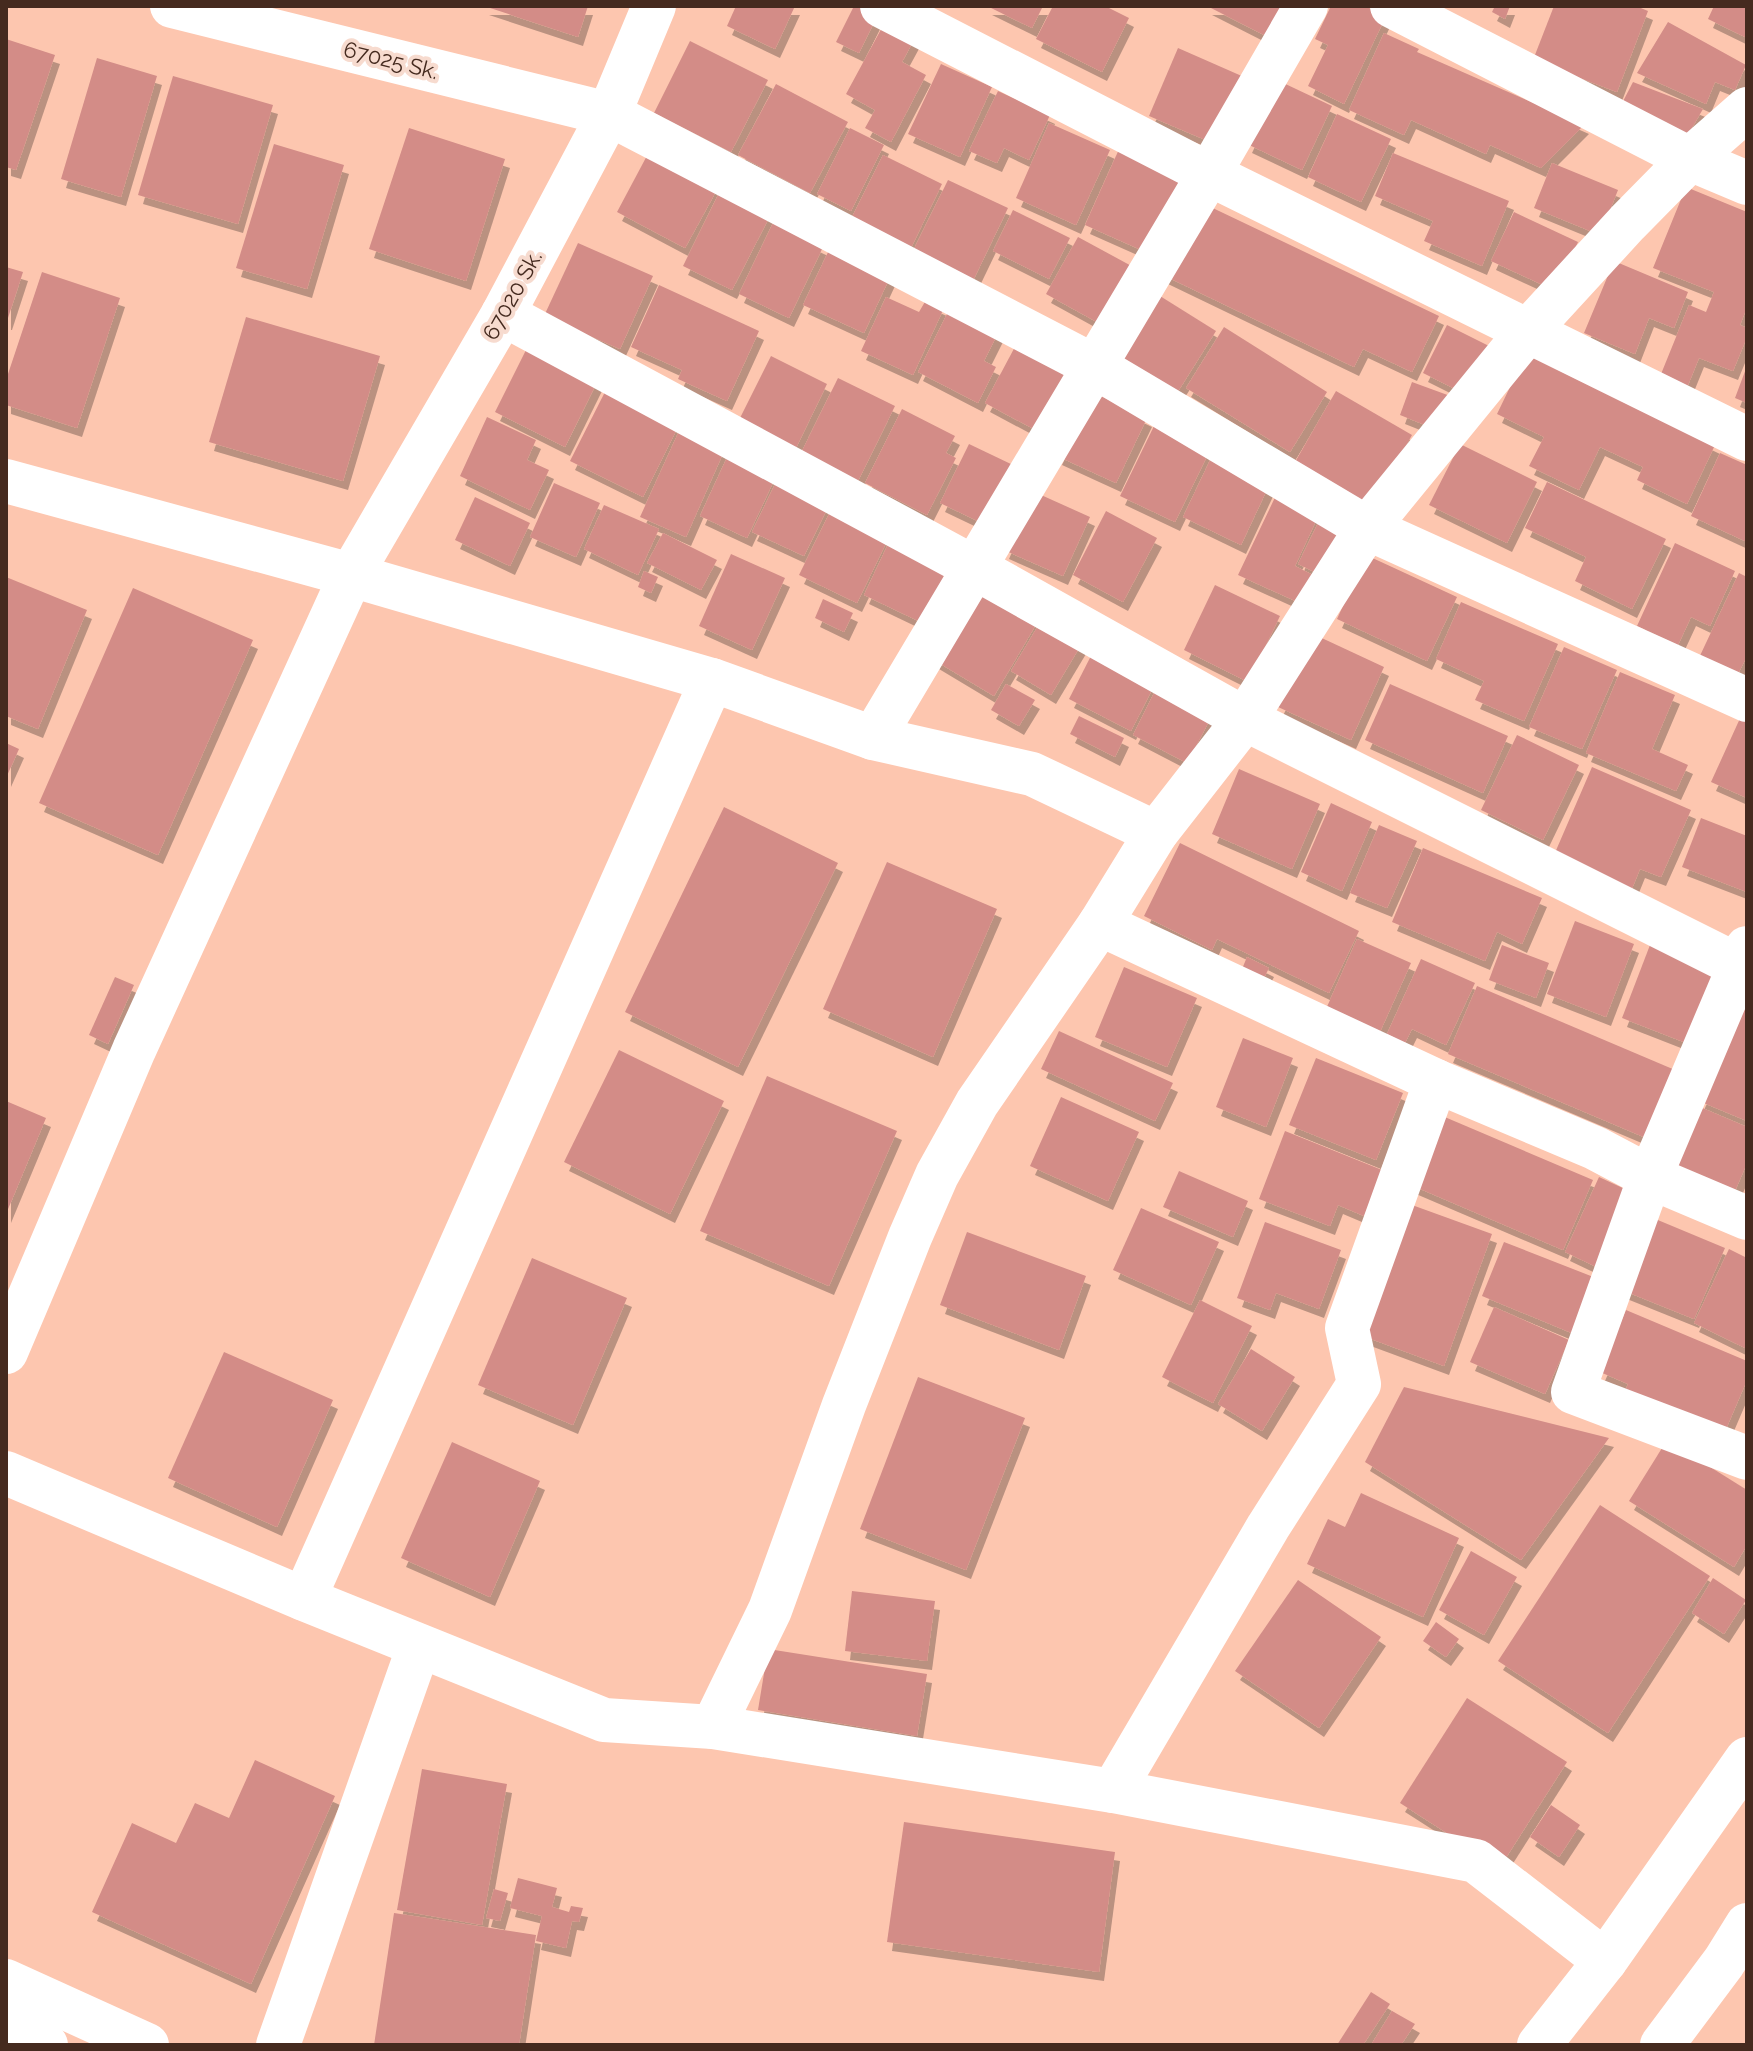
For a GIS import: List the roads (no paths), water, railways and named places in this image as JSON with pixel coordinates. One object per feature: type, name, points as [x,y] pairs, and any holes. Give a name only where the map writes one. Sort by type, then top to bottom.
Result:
[{"type":"street","name":"67025 Sk.","points":[[172,6],[609,114],[1094,366],[1367,528],[1747,700]]},
{"type":"street","name":"67020 Sk.","points":[[6,1352],[134,1050],[351,575],[503,314],[609,114],[654,6]]},
{"type":"street","points":[[882,6],[1209,174],[1747,439]]},
{"type":"street","points":[[873,738],[1306,6]]},
{"type":"street","points":[[1392,6],[1690,159],[1747,183]]},
{"type":"street","points":[[713,1727],[770,1610],[844,1405],[910,1237],[937,1175],[977,1103],[1100,924],[1156,833],[1245,719],[1367,528],[1527,332],[1690,159],[1747,109]]},
{"type":"street","points":[[503,314],[975,568],[1245,719],[1744,962],[1650,1177],[1573,1392],[1747,1458]]},
{"type":"street","points":[[6,481],[351,575],[712,680],[873,738],[1032,774],[1156,833]]},
{"type":"street","points":[[304,1599],[712,680]]},
{"type":"street","points":[[1100,924],[1436,1081],[1595,1148],[1650,1177],[1747,1218]]},
{"type":"street","points":[[1113,1791],[1268,1527],[1359,1384],[1347,1328],[1436,1081]]},
{"type":"street","points":[[6,1473],[304,1599],[604,1720],[713,1727],[1113,1791],[1476,1861],[1605,1961]]},
{"type":"street","points":[[278,2045],[419,1646]]},
{"type":"street","points":[[1539,2045],[1605,1961],[1747,1759]]},
{"type":"street","points":[[1662,2045],[1735,1968],[1747,1925]]},
{"type":"street","points":[[6,1981],[147,2045]]},
{"type":"street","points":[[6,2027],[46,2045]]}]
